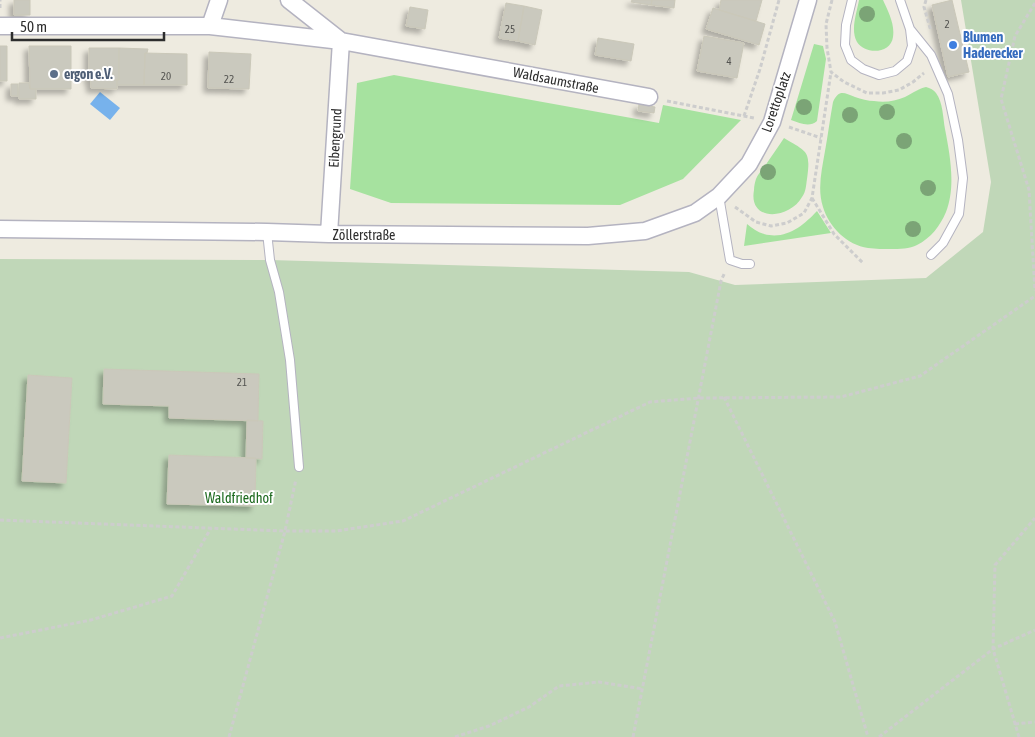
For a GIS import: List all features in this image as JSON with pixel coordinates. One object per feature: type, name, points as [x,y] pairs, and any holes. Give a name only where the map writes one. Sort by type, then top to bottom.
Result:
[{"type":"street","points":[[210,26],[219,0]]},
{"type":"street","name":"Waldsaumstraße","points":[[289,0],[341,41]]},
{"type":"street","name":"Lorettoplatz","points":[[720,196],[749,164],[772,122],[808,0]]},
{"type":"street","name":"Waldsaumstraße","points":[[0,26],[210,26],[341,41],[649,97]]},
{"type":"street","name":"Eibengrund","points":[[329,234],[341,41]]},
{"type":"street","name":"Zöllerstraße","points":[[0,229],[588,236],[645,231],[695,213],[720,196]]},
{"type":"lane","points":[[852,0],[846,25],[845,44],[850,60],[863,69],[879,75],[895,71],[906,61],[912,46],[910,29],[900,0]]},
{"type":"lane","points":[[910,29],[932,55],[948,94],[958,140],[962,178],[959,214],[944,242],[931,255]]},
{"type":"lane","points":[[720,196],[730,260],[750,264]]},
{"type":"lane","points":[[267,232],[270,260],[279,292],[290,360],[299,467]]},
{"type":"path","points":[[744,116],[779,0]]},
{"type":"path","points":[[720,196],[756,222],[771,226],[787,223],[804,213],[812,198],[832,72],[827,48],[826,24],[832,0]]},
{"type":"path","points":[[832,72],[844,82],[867,93],[899,90],[913,82],[926,71],[932,55],[932,35],[924,7],[926,0]]},
{"type":"path","points":[[1035,3],[1015,36],[1001,99],[1029,190],[1035,291]]},
{"type":"path","points":[[649,97],[772,122],[821,138]]},
{"type":"path","points":[[812,198],[834,234],[864,263]]},
{"type":"path","points":[[633,737],[721,281],[730,260]]},
{"type":"path","points":[[0,520],[285,531],[336,531],[403,521],[650,402],[724,397],[842,397],[920,376],[1035,296]]},
{"type":"path","points":[[724,397],[835,622],[868,737]]},
{"type":"path","points":[[229,737],[285,531],[299,467]]},
{"type":"path","points":[[1019,737],[993,649],[995,565],[1035,518]]},
{"type":"path","points":[[0,638],[91,620],[172,596],[211,528]]},
{"type":"path","points":[[879,737],[993,649],[1035,630]]},
{"type":"path","points":[[455,737],[489,726],[529,707],[559,686],[599,682],[643,689]]},
{"type":"path","points":[[1015,724],[1035,722]]},
{"type":"green space","points":[[859,0],[883,0],[893,27],[893,37],[888,47],[871,51],[857,42],[854,27]]},
{"type":"green space","name":"Waldfriedhof","points":[[961,0],[1035,0],[1035,737],[0,737],[0,259],[270,260],[689,272],[735,285],[926,278],[983,232],[991,182]]},
{"type":"green space","points":[[814,44],[823,46],[826,59],[817,121],[811,124],[804,124],[791,120]]},
{"type":"green space","points":[[394,75],[659,123],[663,105],[741,120],[683,179],[620,205],[391,203],[350,189],[357,83]]},
{"type":"green space","points":[[926,87],[935,92],[940,101],[950,160],[951,192],[944,217],[931,235],[911,247],[874,249],[853,243],[834,228],[821,200],[821,172],[833,102],[837,95],[842,93],[857,98],[882,102],[897,100]]},
{"type":"green space","points":[[784,138],[802,149],[808,157],[805,191],[789,210],[780,213],[763,213],[757,208],[754,201],[755,181]]},
{"type":"green space","points":[[817,211],[831,233],[744,246],[747,224],[761,233],[780,235],[794,230]]},
{"type":"water","points":[[100,92],[120,108],[110,120],[90,104]]},
{"type":"building","points":[[14,0],[30,0],[30,15],[14,15]]},
{"type":"building","points":[[632,0],[652,0],[651,5],[631,2]]},
{"type":"building","points":[[652,0],[675,0],[674,8],[651,5]]},
{"type":"building","points":[[721,0],[762,0],[756,21],[719,10]]},
{"type":"building","points":[[952,0],[969,72],[948,77],[932,5]]},
{"type":"building","points":[[506,3],[524,6],[518,41],[499,38]]},
{"type":"building","points":[[524,6],[542,10],[535,45],[518,41]]},
{"type":"building","points":[[410,7],[428,10],[425,29],[406,26]]},
{"type":"building","points":[[713,8],[765,24],[759,45],[706,29]]},
{"type":"building","points":[[704,36],[744,43],[737,78],[697,71]]},
{"type":"building","points":[[598,38],[634,44],[631,61],[595,55]]},
{"type":"building","points":[[0,46],[7,46],[7,81],[0,81]]},
{"type":"building","points":[[29,46],[71,46],[71,89],[30,89]]},
{"type":"building","points":[[89,48],[119,48],[119,80],[89,80]]},
{"type":"building","points":[[119,48],[148,49],[147,53],[145,53],[144,85],[117,85],[117,80],[119,80]]},
{"type":"building","points":[[209,52],[251,54],[249,89],[208,88]]},
{"type":"building","points":[[145,53],[187,54],[187,85],[144,85]]},
{"type":"building","points":[[91,80],[117,80],[117,89],[91,88]]},
{"type":"building","points":[[19,83],[29,83],[30,89],[36,89],[36,99],[19,99]]},
{"type":"building","points":[[11,84],[18,84],[18,96],[11,96]]},
{"type":"building","points":[[639,104],[655,107],[654,113],[638,111]]},
{"type":"building","points":[[104,369],[259,374],[258,421],[169,418],[169,406],[103,404]]},
{"type":"building","points":[[28,375],[72,378],[66,483],[22,481]]},
{"type":"building","points":[[247,420],[263,421],[262,459],[246,458]]},
{"type":"building","points":[[169,455],[256,458],[255,506],[167,504]]},
{"type":"place","name":"Blumen Haderecker","points":[[953,45]]},
{"type":"place","name":"ergon e.V.","points":[[54,74]]}]
